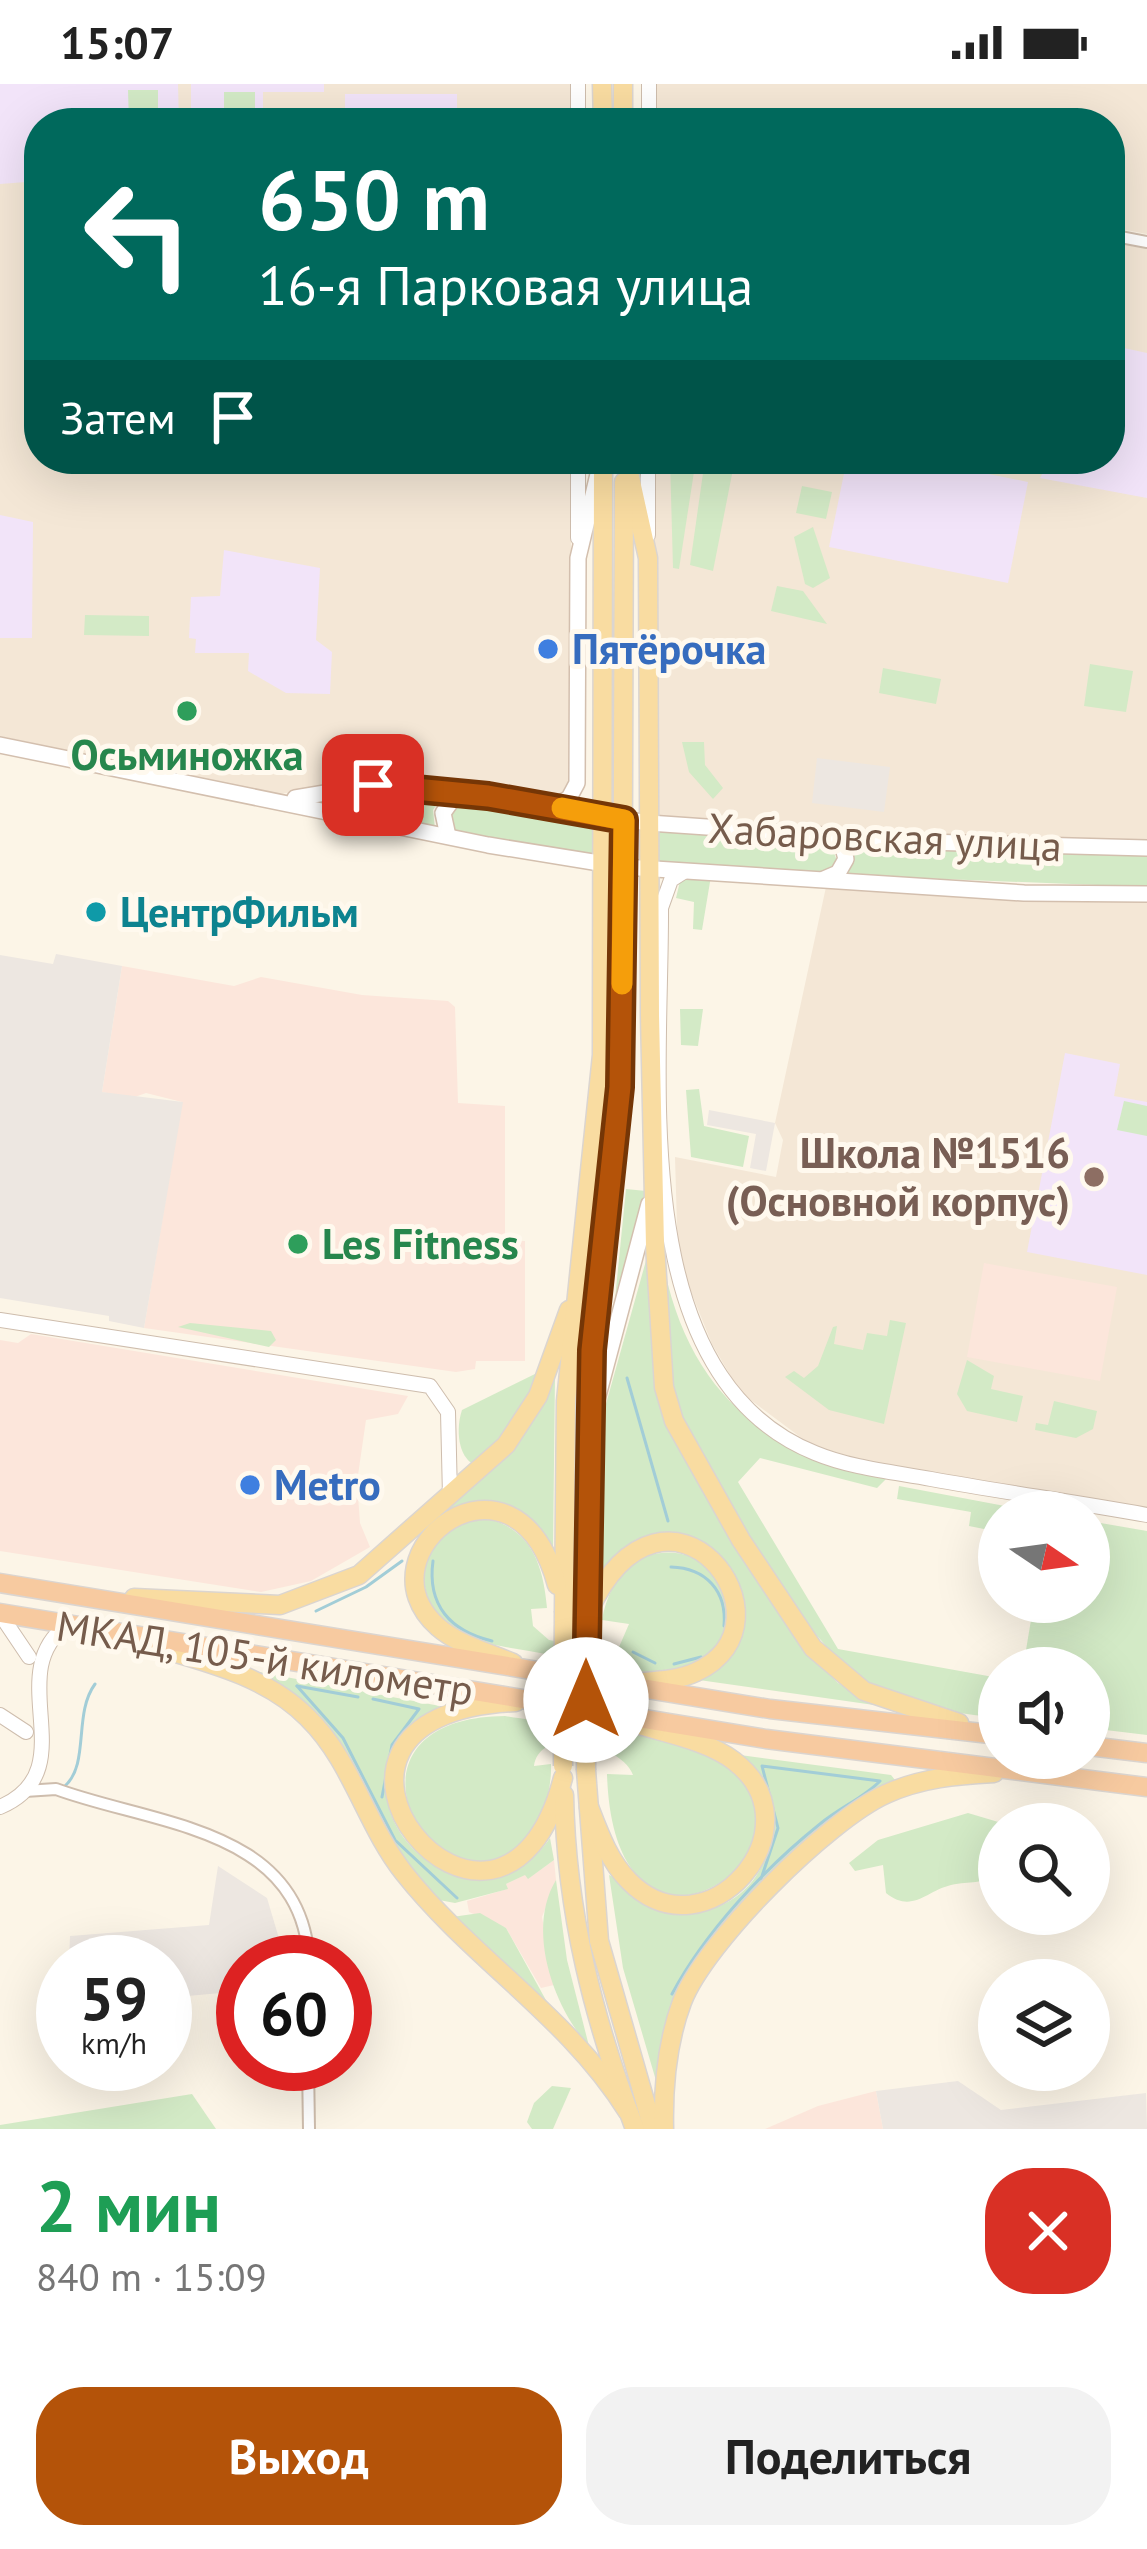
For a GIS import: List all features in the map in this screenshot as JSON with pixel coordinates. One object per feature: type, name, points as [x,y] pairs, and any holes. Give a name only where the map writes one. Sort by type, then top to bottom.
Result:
[{"type":"highway","name":"МКАД, 105-й километр","points":[[0,1583],[613,1685],[978,1730]]},
{"type":"highway","name":"МКАД, 105-й километр","points":[[0,1614],[528,1702],[978,1765]]},
{"type":"highway","points":[[1110,1749],[1147,1754]]},
{"type":"highway","name":"МКАД, 105-й километр","points":[[1084,1779],[1147,1787]]},
{"type":"main road","points":[[553,807],[569,798],[577,783],[578,558],[598,474]]},
{"type":"main road","points":[[603,474],[614,818]]},
{"type":"main road","points":[[625,474],[614,818],[620,1087],[598,1274],[589,1427],[586,1771],[594,1910],[605,1972],[646,2123]]},
{"type":"main road","points":[[628,474],[648,558],[653,1166],[664,1387],[674,1421],[797,1628],[843,1676],[886,1702],[978,1727]]},
{"type":"main road","name":"Хабаровская улица","points":[[0,745],[614,865],[1024,893],[1147,893]]},
{"type":"main road","name":"Хабаровская улица","points":[[274,798],[373,785],[458,792],[649,823],[1147,848]]},
{"type":"main road","points":[[448,836],[442,813],[458,792]]},
{"type":"main road","points":[[821,880],[838,873],[846,860],[842,844],[824,835]]},
{"type":"main road","points":[[614,865],[600,1085],[566,1401],[563,1772],[574,1924],[604,2047],[646,2123]]},
{"type":"main road","points":[[589,1427],[642,1243],[653,1166]]},
{"type":"main road","points":[[45,1591],[280,1605],[358,1575],[480,1471],[527,1416],[578,1289]]},
{"type":"main road","points":[[534,1672],[450,1635],[428,1616],[416,1590],[422,1548],[439,1525],[464,1511],[507,1514],[540,1540],[564,1609]]},
{"type":"main road","points":[[587,1615],[615,1565],[652,1543],[696,1547],[715,1560],[733,1588],[732,1632],[714,1660],[685,1676],[613,1685]]},
{"type":"main road","points":[[101,1630],[251,1679],[308,1717],[340,1762],[402,1870],[592,2059],[646,2123]]},
{"type":"main road","points":[[528,1702],[459,1707],[425,1725],[398,1767],[400,1816],[431,1856],[462,1868],[496,1867],[538,1840],[563,1772]]},
{"type":"main road","points":[[589,1808],[628,1880],[668,1903],[699,1904],[728,1893],[750,1872],[764,1844],[761,1797],[733,1760],[608,1714]]},
{"type":"main road","points":[[646,2123],[692,1982],[744,1917],[823,1836],[871,1802],[921,1781],[978,1776]]},
{"type":"street","points":[[578,474],[578,558]]},
{"type":"street","points":[[648,474],[648,558]]},
{"type":"street","points":[[685,871],[671,880],[661,908],[662,1081],[674,1275],[716,1366],[751,1412],[784,1437],[834,1460],[1147,1515]]},
{"type":"street","points":[[0,1320],[421,1382],[442,1396],[448,1408],[450,1498]]},
{"type":"street","points":[[449,1457],[480,1471]]},
{"type":"street","points":[[0,1614],[28,1657]]},
{"type":"street","points":[[62,1791],[35,1757],[20,1700],[28,1657],[67,1624]]},
{"type":"street","points":[[20,1700],[1,1715],[26,1732]]},
{"type":"street","points":[[25,1791],[35,1757]]},
{"type":"street","points":[[0,1807],[25,1791],[62,1791],[237,1845],[288,1892],[305,1935]]},
{"type":"street","points":[[308,2091],[309,2129]]},
{"type":"shaded area","points":[[0,84],[572,84],[572,108],[24,108],[24,474],[571,474],[571,776],[564,792],[546,796],[445,779],[378,776],[275,795],[0,736]]},
{"type":"shaded area","points":[[0,84],[178,84],[179,108],[24,108],[24,182],[0,184]]},
{"type":"shaded area","points":[[191,84],[324,84],[324,92],[263,92],[263,108],[191,108]]},
{"type":"shaded area","points":[[654,84],[1147,84],[1147,234],[1125,230],[1125,108],[654,108]]},
{"type":"shaded area","points":[[345,94],[457,94],[457,108],[345,108]]},
{"type":"shaded area","points":[[1125,245],[1147,249],[1147,842],[930,835],[651,817],[652,474],[1125,474]]},
{"type":"shaded area","points":[[1125,348],[1147,353],[1147,498],[1040,478],[1042,474],[1125,474]]},
{"type":"shaded area","points":[[844,474],[989,474],[1028,482],[1008,583],[829,547]]},
{"type":"shaded area","points":[[0,515],[33,522],[32,638],[0,638]]},
{"type":"shaded area","points":[[224,550],[320,568],[316,640],[332,652],[330,694],[286,693],[248,671],[249,653],[195,653],[196,639],[189,638],[191,597],[220,596]]},
{"type":"shaded area","points":[[817,758],[890,767],[884,812],[812,803]]},
{"type":"shaded area","points":[[826,887],[1147,901],[1147,1509],[1110,1503],[1110,1491],[1036,1491],[887,1467],[811,1445],[740,1392],[712,1344],[678,1260],[675,1157],[776,1177],[783,1140],[775,1123]]},
{"type":"shaded area","points":[[56,954],[122,966],[102,1092],[183,1102],[144,1328],[109,1321],[109,1316],[0,1298],[0,955],[53,964]]},
{"type":"shaded area","points":[[122,966],[234,986],[261,977],[362,995],[448,1001],[455,1007],[458,1103],[505,1106],[505,1240],[525,1241],[525,1361],[476,1361],[475,1369],[456,1372],[144,1328],[182,1102],[146,1093],[132,1098],[102,1092]]},
{"type":"shaded area","name":"Школа №1516 (Основной корпус)","points":[[1065,1053],[1120,1064],[1114,1096],[1147,1102],[1147,1275],[1027,1252]]},
{"type":"shaded area","points":[[709,1110],[775,1123],[766,1171],[750,1168],[756,1134],[707,1125]]},
{"type":"shaded area","points":[[984,1263],[1117,1287],[1100,1381],[967,1357]]},
{"type":"shaded area","points":[[31,1334],[408,1396],[398,1414],[366,1420],[357,1482],[360,1523],[370,1547],[311,1581],[261,1592],[0,1551],[0,1340],[18,1343]]},
{"type":"shaded area","points":[[554,1860],[556,1880],[542,1917],[554,1985],[541,1988],[506,1928],[469,1912],[467,1901],[507,1889],[506,1884],[526,1874],[529,1878]]},
{"type":"shaded area","points":[[218,1866],[267,1898],[278,1935],[216,1935],[216,1993],[192,1996],[192,1935],[83,1935],[209,1925]]},
{"type":"shaded area","points":[[958,2081],[1001,2110],[1146,2093],[1147,2129],[883,2129],[876,2091]]},
{"type":"shaded area","points":[[876,2091],[883,2129],[765,2129],[818,2106]]},
{"type":"green space","points":[[128,90],[158,90],[158,108],[129,108]]},
{"type":"green space","points":[[224,92],[255,92],[255,108],[224,108]]},
{"type":"green space","points":[[670,474],[694,474],[679,569],[673,568]]},
{"type":"green space","points":[[703,474],[732,474],[713,571],[690,565]]},
{"type":"green space","points":[[802,486],[832,492],[826,519],[796,513]]},
{"type":"green space","points":[[813,527],[830,578],[813,588],[805,584],[794,537]]},
{"type":"green space","points":[[777,586],[803,591],[827,624],[771,611]]},
{"type":"green space","points":[[85,615],[149,616],[149,636],[84,635]]},
{"type":"green space","points":[[1090,664],[1133,671],[1126,712],[1084,706]]},
{"type":"green space","points":[[883,668],[941,679],[936,704],[879,693]]},
{"type":"green space","points":[[682,742],[704,742],[705,765],[723,788],[713,799],[689,772]]},
{"type":"green space","points":[[399,794],[443,795],[433,810],[435,829],[340,805]]},
{"type":"green space","points":[[457,801],[592,820],[593,856],[456,831],[449,816]]},
{"type":"green space","points":[[655,830],[830,842],[837,861],[828,874],[655,863]]},
{"type":"green space","points":[[846,843],[1147,854],[1147,887],[844,875],[853,862]]},
{"type":"green space","points":[[711,876],[702,930],[693,929],[694,902],[676,898],[681,877]]},
{"type":"green space","points":[[680,1009],[703,1009],[698,1046],[681,1045]]},
{"type":"green space","points":[[699,1089],[704,1126],[749,1136],[743,1167],[691,1157],[686,1090]]},
{"type":"green space","points":[[1124,1101],[1147,1106],[1147,1136],[1117,1130]]},
{"type":"green space","points":[[626,1189],[646,1191],[612,1329]]},
{"type":"green space","points":[[647,1257],[656,1389],[734,1544],[807,1653],[838,1683],[874,1705],[699,1680],[733,1651],[744,1617],[739,1584],[719,1556],[691,1538],[658,1533],[624,1548],[594,1585],[599,1429]]},
{"type":"green space","points":[[663,1263],[692,1347],[738,1409],[803,1452],[886,1479],[877,1488],[760,1458],[738,1482],[838,1649],[978,1674],[978,1715],[913,1703],[881,1691],[840,1661],[812,1630],[726,1505],[685,1424],[668,1361]]},
{"type":"green space","points":[[890,1320],[906,1323],[884,1424],[829,1410],[785,1377],[794,1371],[804,1378],[818,1366],[833,1327],[837,1326],[834,1344],[863,1350],[867,1333],[887,1336]]},
{"type":"green space","points":[[190,1323],[271,1331],[276,1340],[269,1347],[178,1327]]},
{"type":"green space","points":[[967,1360],[994,1376],[991,1389],[1023,1396],[1017,1422],[967,1411],[957,1394]]},
{"type":"green space","points":[[541,1371],[501,1440],[475,1465],[469,1461],[460,1441],[462,1410]]},
{"type":"green space","points":[[555,1376],[553,1551],[534,1524],[510,1508],[480,1503],[448,1510],[512,1449]]},
{"type":"green space","points":[[1054,1401],[1097,1411],[1093,1429],[1076,1438],[1035,1430],[1036,1423],[1048,1425]]},
{"type":"green space","points":[[899,1486],[978,1501],[978,1528],[969,1526],[971,1512],[897,1499]]},
{"type":"green space","points":[[479,1517],[510,1528],[530,1548],[542,1575],[547,1608],[531,1609],[533,1626],[549,1640],[606,1650],[619,1647],[629,1624],[602,1620],[614,1585],[634,1564],[657,1554],[681,1554],[703,1563],[720,1580],[727,1604],[723,1632],[708,1654],[691,1666],[647,1672],[495,1645],[462,1634],[443,1621],[429,1600],[425,1562],[445,1531]]},
{"type":"green space","points":[[1110,1525],[1147,1531],[1147,1735],[1110,1731],[1110,1647],[1026,1647],[1030,1623],[1110,1623]]},
{"type":"green space","points":[[254,1671],[440,1706],[401,1741],[386,1779],[392,1816],[412,1848],[443,1870],[479,1879],[517,1869],[550,1838],[554,1860],[528,1879],[525,1875],[506,1884],[508,1889],[455,1903],[439,1900],[408,1866],[357,1774]]},
{"type":"green space","points":[[505,1716],[651,1738],[727,1768],[753,1801],[755,1835],[739,1866],[710,1888],[677,1895],[644,1882],[619,1844],[607,1774],[633,1775],[626,1764],[598,1747],[565,1742],[550,1745],[534,1766],[551,1764],[550,1784],[541,1815],[524,1841],[490,1861],[457,1858],[429,1840],[411,1812],[406,1779],[417,1749],[449,1726]]},
{"type":"green space","points":[[740,1755],[891,1775],[895,1780],[817,1830],[708,1945],[657,2084],[623,1968],[609,1875],[668,1910],[710,1909],[735,1898],[766,1857],[771,1831],[769,1804],[759,1778]]},
{"type":"green space","points":[[968,1813],[978,1816],[978,1881],[951,1885],[911,1901],[895,1899],[886,1893],[883,1865],[855,1871],[849,1863],[878,1840]]},
{"type":"green space","points":[[556,1880],[567,1960],[589,2046],[564,2010],[548,1967],[543,1921]]},
{"type":"green space","points":[[480,1913],[506,1928],[547,2002],[452,1917]]},
{"type":"green space","points":[[552,2086],[571,2088],[553,2129],[532,2129],[527,2122],[534,2103]]},
{"type":"green space","points":[[192,2094],[216,2129],[0,2129],[0,2125]]},
{"type":"waterway","points":[[627,1378],[668,1521]]},
{"type":"waterway","points":[[316,1611],[366,1587],[402,1561]]},
{"type":"waterway","points":[[433,1561],[434,1591],[445,1614],[464,1630],[492,1641]]},
{"type":"waterway","points":[[671,1567],[694,1572],[712,1584],[722,1602],[724,1626]]},
{"type":"waterway","points":[[633,1652],[655,1663]]},
{"type":"waterway","points":[[674,1664],[701,1657]]},
{"type":"waterway","points":[[65,1786],[77,1765],[85,1709],[95,1684]]},
{"type":"waterway","points":[[297,1686],[343,1738],[395,1840],[457,1898]]},
{"type":"waterway","points":[[297,1686],[358,1697]]},
{"type":"waterway","points":[[373,1699],[419,1709],[392,1745],[382,1797]]},
{"type":"waterway","points":[[672,1994],[701,1947],[778,1860],[880,1781],[762,1766],[778,1828],[761,1879]]},
{"type":"slow traffic","points":[[562,808],[624,820],[622,984]]},
{"type":"place","name":"Пятёрочка","points":[[548,649]]},
{"type":"place","name":"Осьминожка","points":[[187,711]]},
{"type":"place","name":"ЦентрФильм","points":[[96,912]]},
{"type":"place","name":"Школа №1516 (Основной корпус)","points":[[1094,1177]]},
{"type":"place","name":"Les Fitness","points":[[298,1244]]},
{"type":"place","name":"Metro","points":[[250,1485]]},
{"type":"route","points":[[373,785],[488,796],[624,820],[622,1055],[592,1350],[586,1700]]}]
